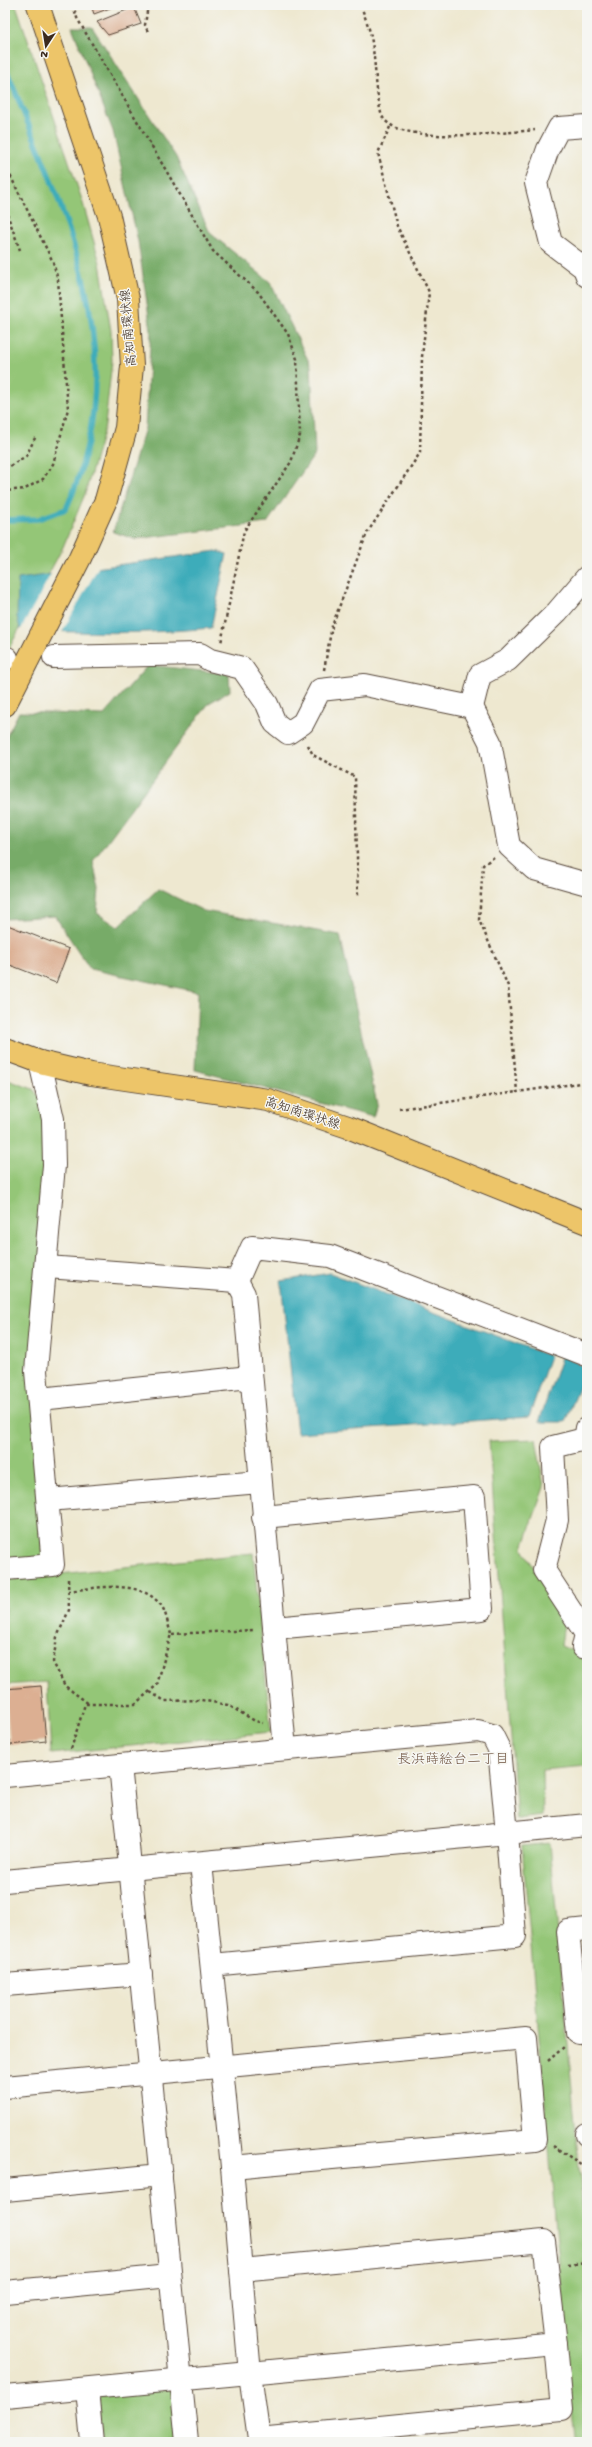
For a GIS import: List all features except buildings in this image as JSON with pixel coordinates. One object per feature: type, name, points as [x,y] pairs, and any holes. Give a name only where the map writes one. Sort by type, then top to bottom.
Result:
[{"type":"main road","name":"高知南環状線","points":[[5,705],[34,643],[80,558],[106,500],[126,428],[132,366],[128,299],[109,216],[38,5]]},
{"type":"main road","name":"高知南環状線","points":[[5,685],[34,643]]},
{"type":"main road","name":"高知南環状線","points":[[5,1049],[40,1062],[91,1074],[268,1100],[348,1126],[587,1223]]},
{"type":"street","points":[[587,126],[559,128],[548,149],[536,182],[551,243],[584,268],[587,276]]},
{"type":"street","points":[[587,577],[557,612],[508,660],[480,675],[472,707],[490,742],[509,846],[534,869],[587,884]]},
{"type":"street","points":[[54,657],[200,654],[210,660],[242,668],[267,704],[274,723],[288,733],[303,723],[320,690],[365,685],[472,707]]},
{"type":"street","points":[[5,1569],[53,1565],[40,1399],[36,1371],[54,1165],[53,1119],[40,1062]]},
{"type":"street","points":[[237,1281],[252,1247],[330,1256],[587,1356]]},
{"type":"street","points":[[46,1267],[237,1281]]},
{"type":"street","points":[[237,1281],[244,1294],[250,1377],[285,1749]]},
{"type":"street","points":[[40,1399],[250,1377]]},
{"type":"street","points":[[587,1428],[585,1439],[553,1447],[557,1520],[544,1570],[586,1634],[583,1647],[587,1648]]},
{"type":"street","points":[[48,1500],[260,1482]]},
{"type":"street","points":[[263,1518],[474,1497],[482,1609],[274,1628]]},
{"type":"street","points":[[5,1776],[478,1731],[492,1735],[499,1749],[515,1936],[212,1965]]},
{"type":"street","points":[[120,1765],[169,2276],[187,2442]]},
{"type":"street","points":[[5,1881],[587,1825]]},
{"type":"street","points":[[201,1863],[212,1965],[220,2066],[232,2167],[250,2374],[259,2438],[562,2409],[544,2241],[241,2270]]},
{"type":"street","points":[[583,2032],[568,1931],[587,1929]]},
{"type":"street","points":[[5,1985],[141,1974]]},
{"type":"street","points":[[5,2087],[150,2072],[526,2038],[535,2140],[232,2167]]},
{"type":"street","points":[[5,2190],[160,2175]]},
{"type":"street","points":[[5,2292],[169,2276]]},
{"type":"street","points":[[5,2396],[180,2381],[556,2344]]},
{"type":"street","points":[[87,2389],[92,2442]]},
{"type":"path","points":[[73,5],[77,18],[213,251],[258,292],[288,334],[297,359],[300,434],[297,446],[291,462],[244,531],[222,642],[200,654]]},
{"type":"path","points":[[148,5],[145,25],[148,32]]},
{"type":"path","points":[[361,5],[371,36],[382,114],[390,127],[407,132],[442,136],[559,128]]},
{"type":"path","points":[[320,690],[332,626],[367,533],[420,453],[422,357],[429,292],[397,226],[378,153],[390,127]]},
{"type":"path","points":[[5,165],[53,262],[58,280],[68,409],[53,464],[43,479],[25,489],[5,491]]},
{"type":"path","points":[[5,208],[20,250]]},
{"type":"path","points":[[5,469],[26,456],[36,436]]},
{"type":"path","points":[[298,726],[313,755],[356,777],[358,897]]},
{"type":"path","points":[[509,846],[484,865],[479,920],[508,986],[516,1092]]},
{"type":"path","points":[[399,1109],[587,1082]]},
{"type":"path","points":[[53,1565],[63,1570],[69,1582],[69,1610],[56,1637],[53,1662],[65,1686],[89,1704]]},
{"type":"path","points":[[65,1770],[86,1704],[135,1704],[150,1692],[157,1685],[171,1634],[160,1604],[146,1592],[128,1588],[93,1588],[68,1591]]},
{"type":"path","points":[[171,1634],[274,1628]]},
{"type":"path","points":[[150,1692],[165,1701],[201,1700],[228,1705],[255,1721],[283,1727]]},
{"type":"path","points":[[530,2078],[583,2032]]},
{"type":"path","points":[[535,2133],[587,2168]]},
{"type":"green space","points":[[5,5],[16,5],[82,200],[100,263],[111,331],[112,361],[105,425],[85,494],[63,547],[5,656]]},
{"type":"green space","points":[[72,27],[92,27],[176,157],[210,233],[270,282],[311,366],[315,454],[267,523],[135,539],[113,532],[145,428],[151,331],[138,241],[113,131]]},
{"type":"green space","points":[[148,665],[229,674],[230,691],[209,703],[93,861],[99,889],[97,913],[118,927],[158,889],[204,911],[340,935],[377,1104],[373,1117],[195,1070],[198,992],[90,969],[55,916],[5,919],[5,739],[19,712],[104,715]]},
{"type":"green space","points":[[5,1079],[33,1089],[44,1103],[43,1557],[5,1562]]},
{"type":"green space","points":[[536,1439],[544,1487],[523,1548],[564,1623],[561,1646],[587,1657],[587,1766],[542,1770],[543,1816],[517,1819],[489,1441]]},
{"type":"green space","points":[[253,1553],[271,1732],[51,1754],[47,1682],[5,1685],[5,1580]]},
{"type":"green space","points":[[550,1843],[587,2258],[587,2442],[576,2442],[573,2420],[522,1846]]},
{"type":"green space","points":[[174,2388],[179,2442],[101,2442],[96,2396]]},
{"type":"water","points":[[216,551],[227,554],[211,628],[116,633],[20,629],[17,617],[18,579]]},
{"type":"water","points":[[330,1273],[550,1356],[529,1417],[297,1433],[281,1281]]},
{"type":"water","points":[[562,1355],[587,1369],[565,1422],[539,1422]]},
{"type":"pier","points":[[99,566],[61,634],[20,631],[52,572]]},
{"type":"waterway","points":[[5,66],[60,204],[76,251],[88,299],[94,347],[95,396],[87,446],[81,470],[66,509],[38,519],[5,520]]},
{"type":"district","name":"長浜蒔絵台二丁目","points":[[453,1758]]}]
